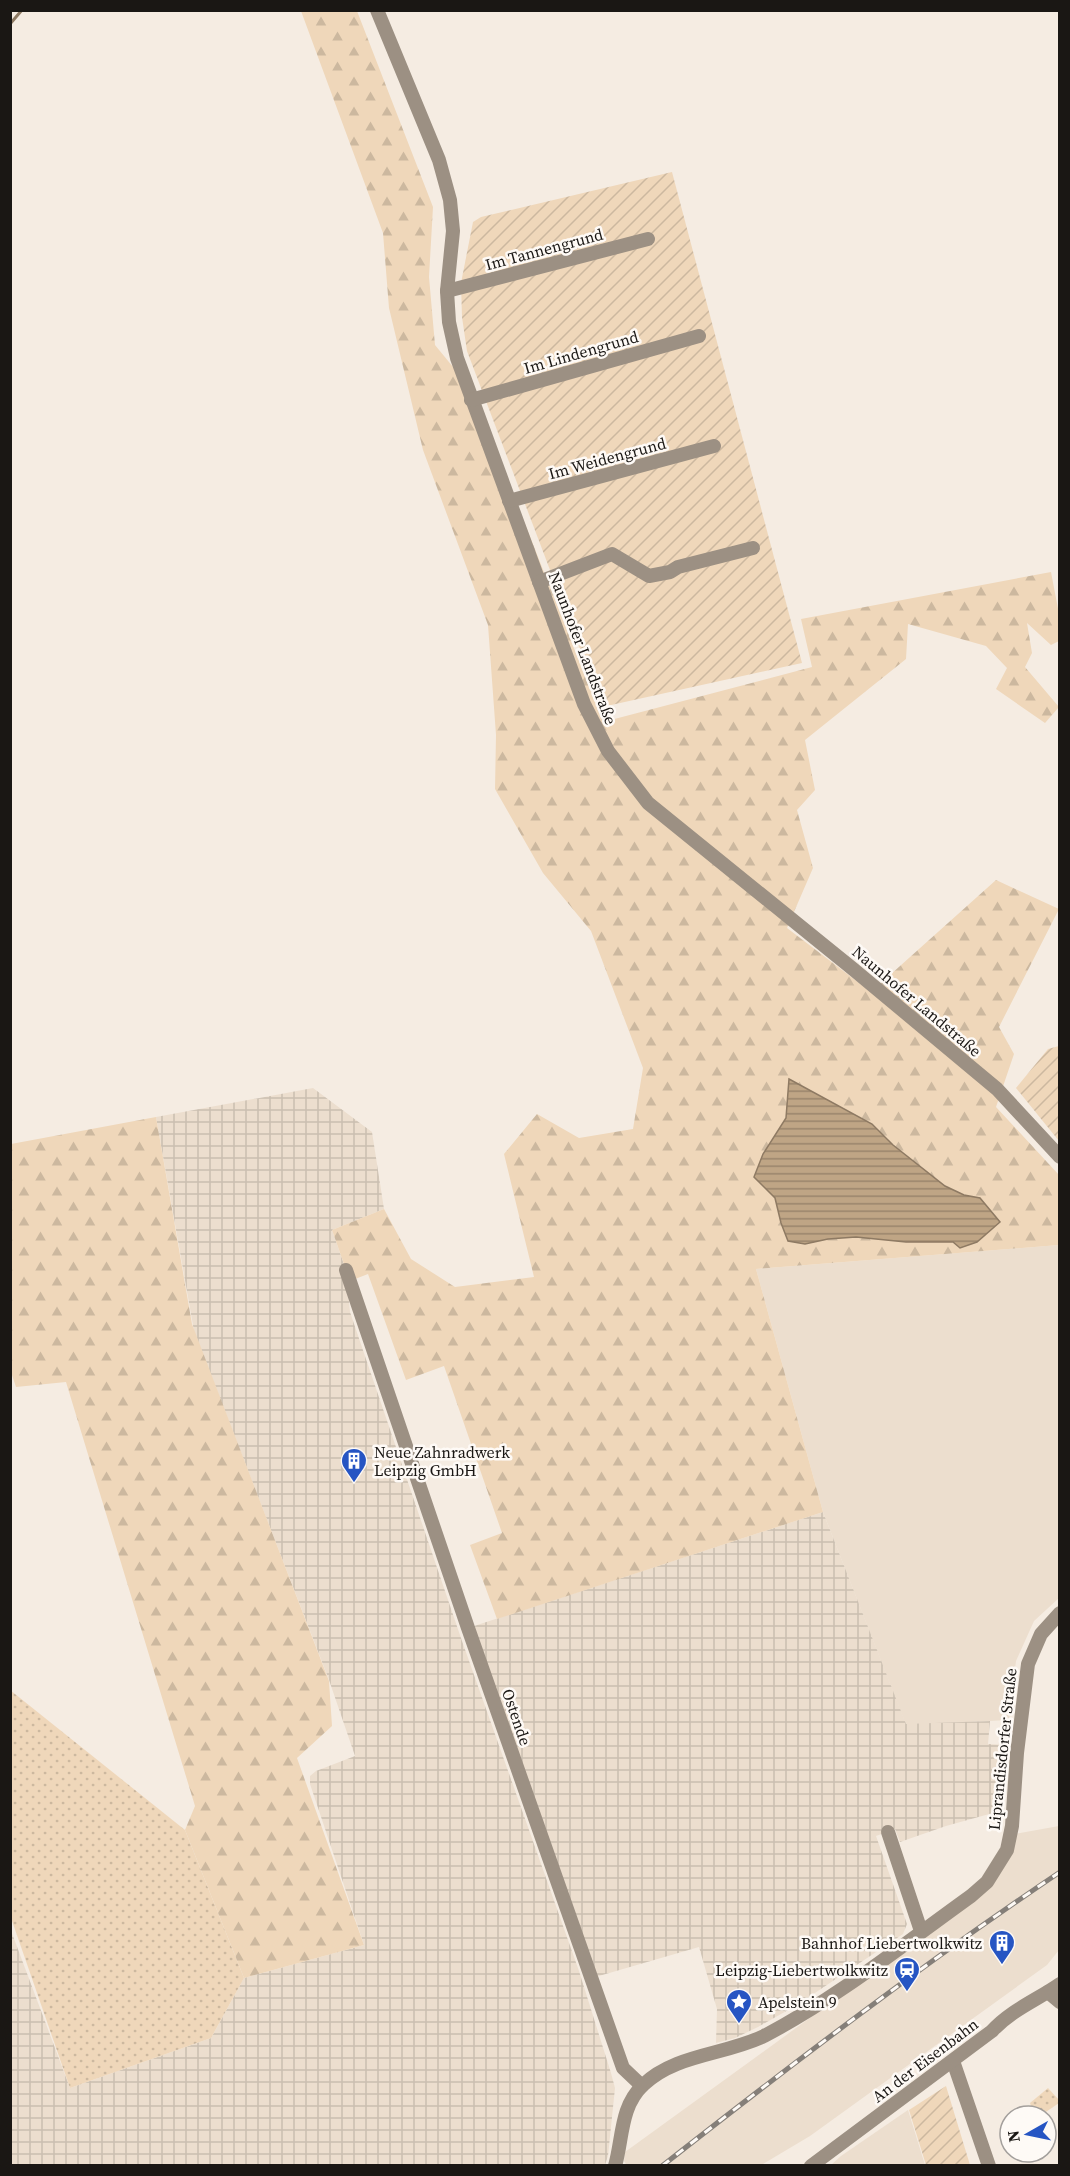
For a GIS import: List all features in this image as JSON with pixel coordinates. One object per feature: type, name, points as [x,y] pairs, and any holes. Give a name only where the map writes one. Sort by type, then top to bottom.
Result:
[{"type":"street","name":"Naunhofer Landstraße","points":[[377,10],[439,160],[450,200],[453,231],[447,291],[449,322],[457,358],[584,704],[595,728],[619,768],[648,803],[862,976],[988,1082],[1010,1101],[1059,1157]]},
{"type":"street","name":"Im Tannengrund","points":[[447,291],[648,239]]},
{"type":"street","name":"Im Lindengrund","points":[[471,400],[699,336]]},
{"type":"street","name":"Im Weidengrund","points":[[509,501],[714,446]]},
{"type":"street","points":[[539,582],[612,554],[649,576],[753,548]]},
{"type":"street","name":"Ostende","points":[[346,1270],[476,1651],[623,2068],[642,2086]]},
{"type":"street","name":"Liprandisdorfer Straße","points":[[642,2086],[668,2068],[738,2047],[763,2036],[833,1995],[971,1896],[987,1882],[1007,1850],[1012,1826],[1017,1753],[1028,1664],[1041,1634],[1059,1613]]},
{"type":"street","points":[[888,1832],[921,1931]]},
{"type":"street","points":[[1054,1988],[1059,2002]]},
{"type":"street","name":"An der Eisenbahn","points":[[811,2166],[953,2061],[1033,1998],[1054,1988]]},
{"type":"street","points":[[953,2061],[989,2166]]},
{"type":"street","points":[[615,2166],[626,2113],[642,2086]]},
{"type":"shaded area","points":[[789,1079],[872,1124],[893,1145],[945,1186],[964,1195],[980,1198],[1000,1222],[977,1242],[960,1248],[953,1242],[906,1242],[856,1237],[828,1239],[805,1244],[788,1241],[775,1198],[754,1177],[763,1154],[786,1118]]},
{"type":"shaded area","points":[[313,1088],[372,1132],[384,1209],[332,1230],[346,1270],[350,1312],[462,1641],[579,1971],[611,2073],[615,2088],[608,2156],[605,2165],[11,2165],[10,1928],[70,2088],[211,2038],[244,1978],[364,1945],[310,1784],[310,1776],[316,1771],[355,1756],[329,1680],[194,1331],[156,1117]]},
{"type":"shaded area","points":[[1059,1245],[1059,1598],[1034,1621],[1016,1661],[1009,1720],[906,1725],[823,1512],[756,1269]]},
{"type":"shaded area","points":[[823,1512],[906,1724],[990,1721],[988,1744],[1007,1745],[1000,1811],[900,1842],[895,1829],[876,1836],[907,1924],[903,1934],[797,2005],[735,2038],[716,2043],[717,2009],[699,1947],[592,1978],[468,1628]]},
{"type":"shaded area","points":[[1059,1826],[1059,1950],[1047,1965],[810,2136],[759,2166],[627,2166],[624,2161],[625,2152],[978,1896],[1014,1834]]},
{"type":"shaded area","points":[[908,2110],[925,2165],[831,2165],[841,2156]]},
{"type":"green space","points":[[301,11],[357,11],[433,207],[429,277],[435,345],[476,395],[603,722],[812,667],[801,619],[1051,572],[1059,614],[1059,641],[1051,645],[1027,623],[1032,653],[1025,667],[1059,707],[1045,723],[996,689],[1007,668],[986,646],[908,624],[906,659],[805,740],[815,790],[797,810],[813,868],[787,928],[871,992],[996,880],[1059,909],[999,1027],[1014,1054],[996,1107],[1059,1175],[1059,1245],[756,1269],[823,1512],[497,1619],[470,1545],[502,1533],[444,1366],[406,1380],[368,1274],[350,1281],[332,1230],[384,1209],[411,1259],[455,1287],[534,1277],[504,1154],[537,1114],[579,1138],[633,1129],[643,1068],[591,931],[543,873],[495,789],[496,735],[488,625],[423,450],[389,308],[383,233]]},
{"type":"green space","points":[[672,172],[802,663],[602,707],[467,351],[462,317],[461,283],[473,222],[481,217]]},
{"type":"green space","points":[[1060,1046],[1059,1141],[1016,1088],[1048,1049]]},
{"type":"green space","points":[[156,1117],[192,1324],[329,1681],[332,1726],[297,1758],[364,1945],[244,1978],[185,1830],[195,1806],[66,1382],[16,1387],[11,1372],[11,1144]]},
{"type":"green space","points":[[10,1690],[185,1830],[244,1978],[211,2038],[70,2088],[11,1918]]},
{"type":"green space","points":[[946,2086],[970,2165],[926,2165],[909,2110]]},
{"type":"green space","points":[[1048,2088],[1059,2100],[1058,2104],[1030,2103]]},
{"type":"waterway","points":[[10,24],[22,10]]},
{"type":"railway","points":[[662,2166],[858,2015],[958,1942],[1060,1872]]},
{"type":"place","name":"Neue Zahnradwerk Leipzig GmbH","points":[[354,1484]]},
{"type":"place","name":"Bahnhof Liebertwolkwitz","points":[[1002,1966]]},
{"type":"place","name":"Leipzig-Liebertwolkwitz","points":[[907,1993]]},
{"type":"place","name":"Apelstein 9","points":[[739,2025]]}]
